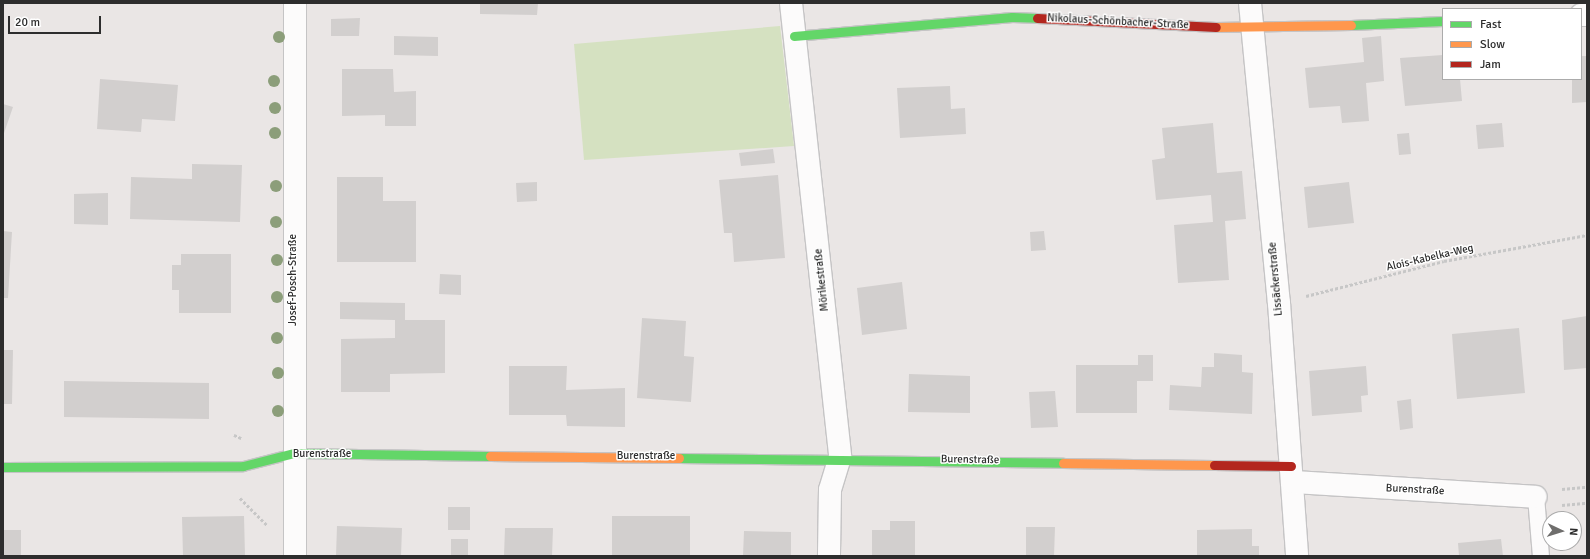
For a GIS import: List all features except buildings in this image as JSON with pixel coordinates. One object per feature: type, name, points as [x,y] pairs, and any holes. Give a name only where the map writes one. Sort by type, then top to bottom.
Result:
[{"type":"street","name":"Josef-Posch-Straße","points":[[295,3],[295,556]]},
{"type":"street","name":"Mörikestraße","points":[[791,3],[840,457],[830,490],[829,556]]},
{"type":"street","name":"Lissäckerstraße","points":[[1250,3],[1251,29],[1279,303],[1297,556]]},
{"type":"street","name":"Nikolaus-Schönbacher-Straße","points":[[794,36],[1012,17],[1251,29],[1442,21]]},
{"type":"street","name":"Burenstraße","points":[[3,467],[242,466],[294,453],[840,457],[1292,474],[1536,497]]},
{"type":"lane","points":[[1536,497],[1541,556]]},
{"type":"path","name":"Alois-Kabelka-Weg","points":[[1279,303],[1444,262],[1587,235]]},
{"type":"path","points":[[240,498],[267,525],[295,528]]},
{"type":"green space","points":[[780,26],[794,146],[584,160],[574,44]]},
{"type":"traffic: fast","points":[[794,36],[1012,17],[1037,18]]},
{"type":"traffic: fast","points":[[1351,25],[1442,21]]},
{"type":"traffic: fast","points":[[3,467],[243,466],[294,453],[490,456]]},
{"type":"traffic: fast","points":[[679,458],[1063,463]]},
{"type":"traffic: slow","points":[[1216,27],[1351,25]]},
{"type":"traffic: slow","points":[[490,456],[679,458]]},
{"type":"traffic: slow","points":[[1063,463],[1214,465]]},
{"type":"traffic: jam","points":[[1037,18],[1216,27]]},
{"type":"traffic: jam","points":[[1214,465],[1291,466]]}]
